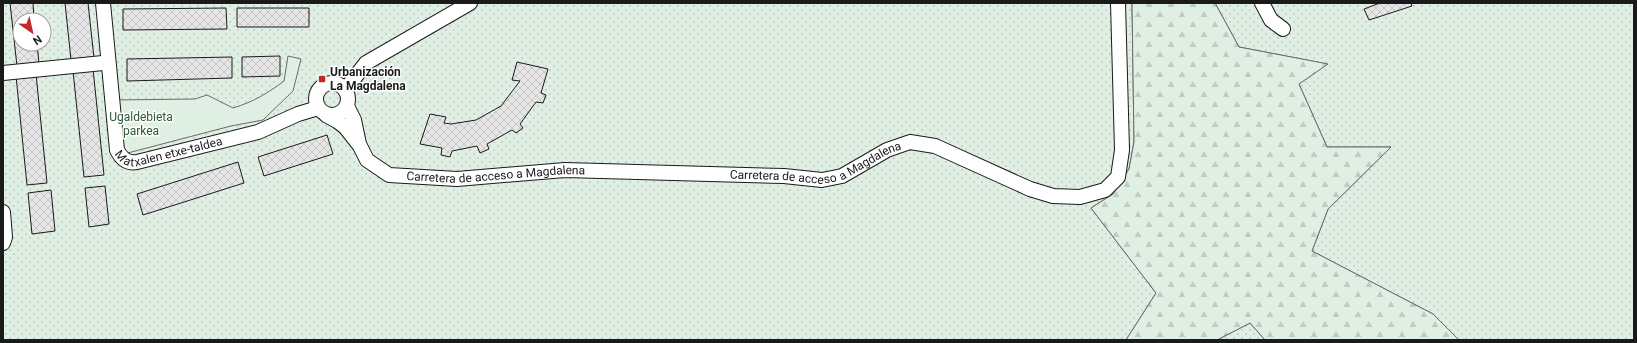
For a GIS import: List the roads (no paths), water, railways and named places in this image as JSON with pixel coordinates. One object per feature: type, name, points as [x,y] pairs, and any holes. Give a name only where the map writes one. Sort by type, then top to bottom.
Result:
[{"type":"street","name":"Matxalen etxe-taldea","points":[[103,3],[117,150],[124,160],[132,163],[137,162],[258,132],[298,114],[322,112]]},
{"type":"street","points":[[345,90],[366,63],[470,3]]},
{"type":"street","name":"Carretera de acceso a Magdalena","points":[[322,112],[345,127],[360,146],[367,160],[389,175],[457,179],[565,170],[784,176],[822,180],[842,176],[887,150],[910,142],[935,146],[1030,189],[1053,196],[1080,197],[1104,190],[1118,176],[1122,150],[1118,3]]},
{"type":"street","points":[[1262,3],[1271,20],[1283,29]]},
{"type":"street","points":[[3,73],[103,63]]},
{"type":"street","points":[[330,83],[336,84],[345,90],[348,98],[347,106],[340,113],[336,115],[322,112],[316,98],[320,88],[330,83]]},
{"type":"street","name":"Carretera de acceso a Magdalena","points":[[347,106],[354,120],[360,146]]},
{"type":"street","points":[[3,212],[6,237],[3,243]]},
{"type":"place","name":"Urbanización La Magdalena","points":[[322,79]]},
{"type":"park label","name":"Ugaldebieta parkea","points":[[141,124]]}]
